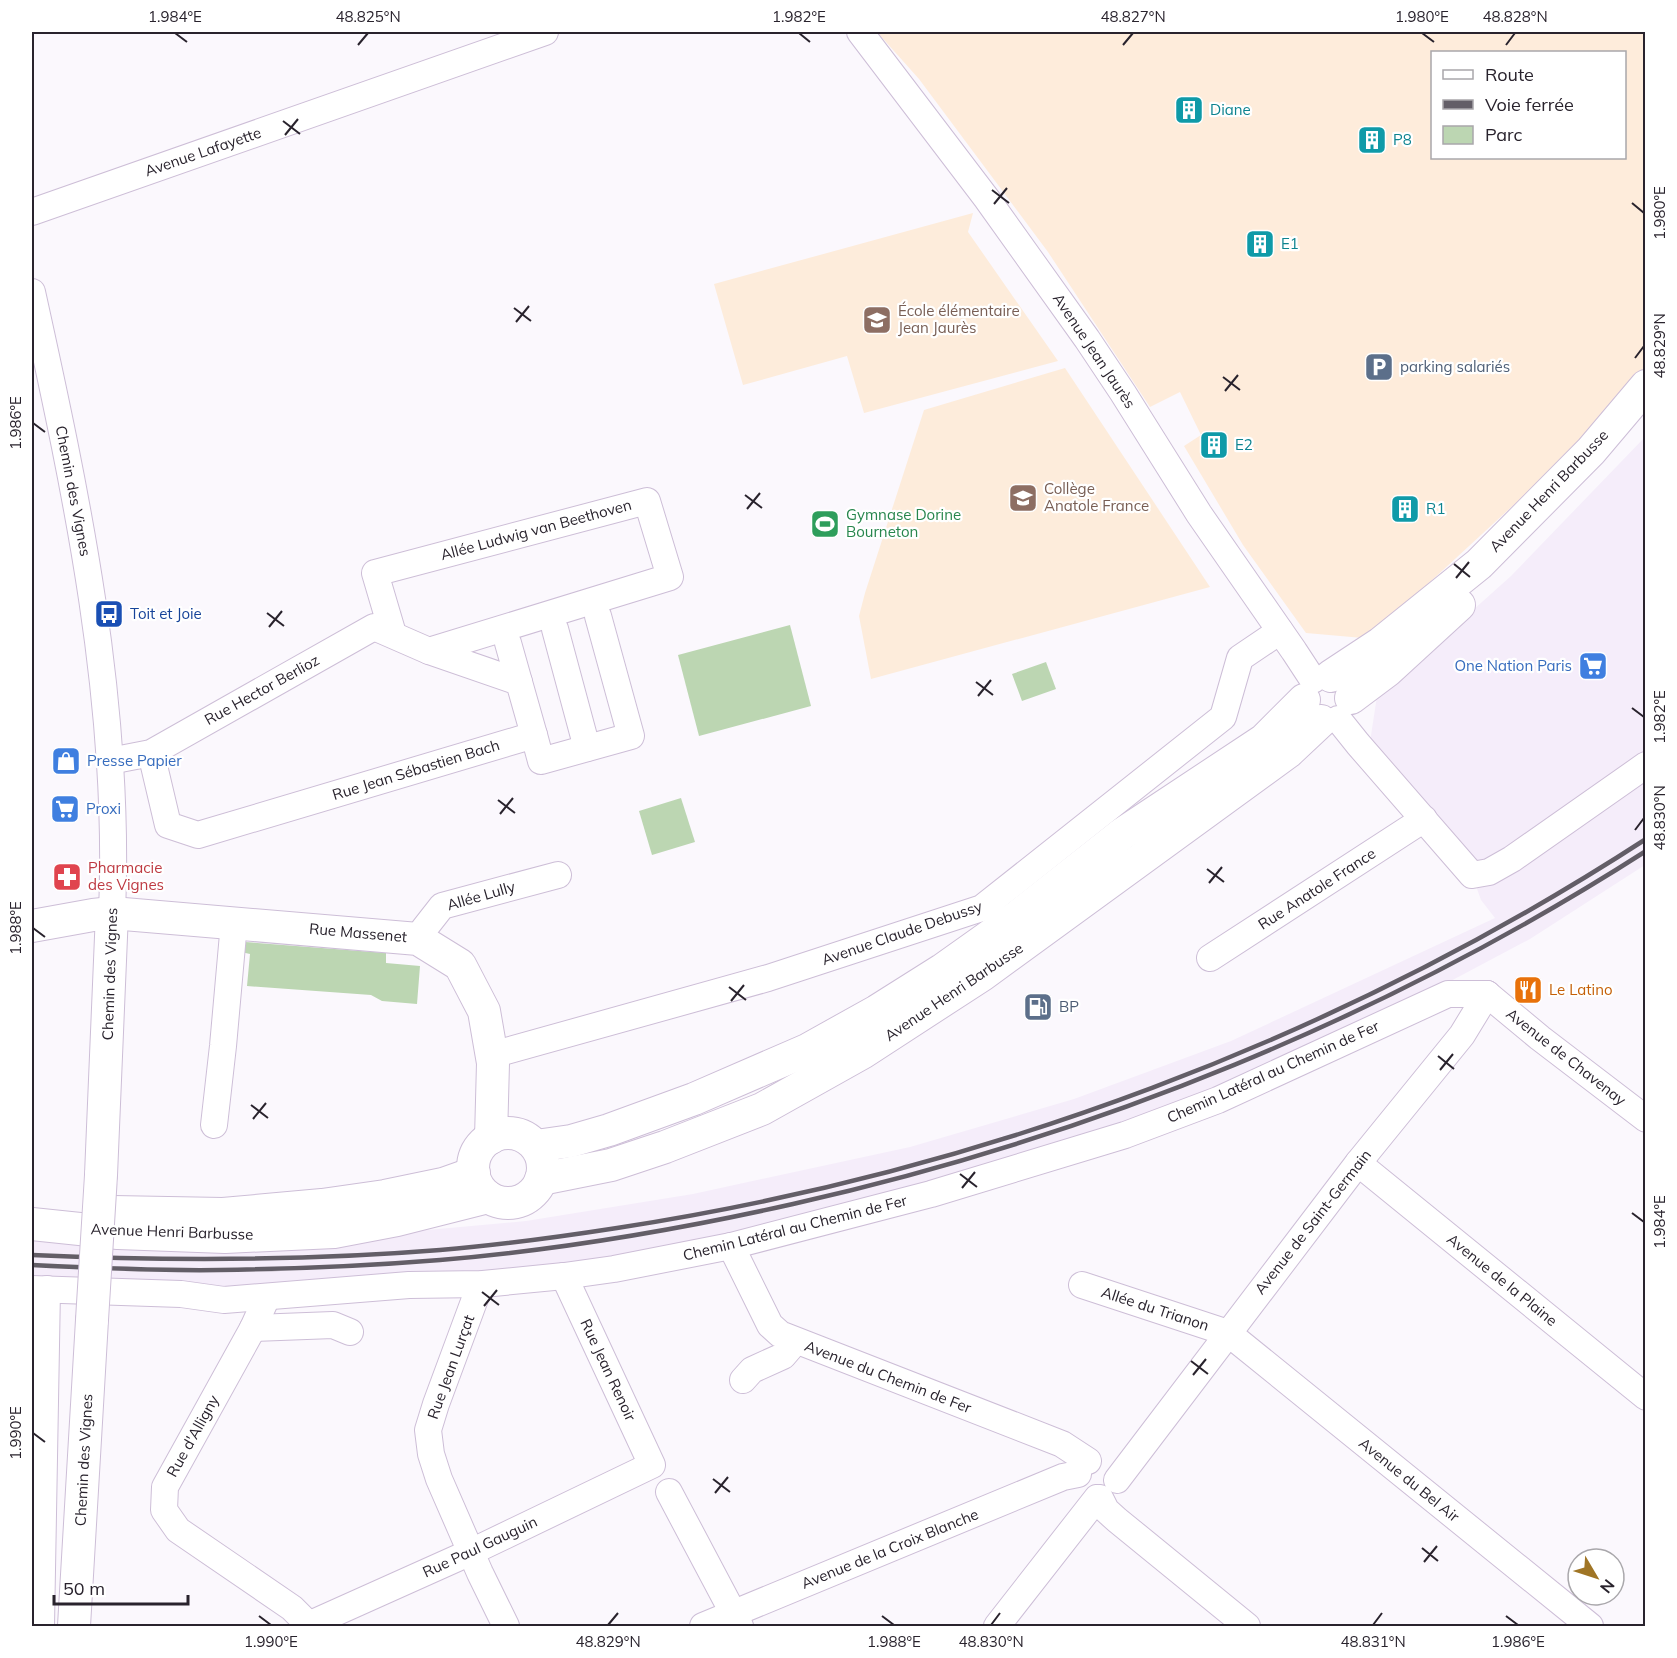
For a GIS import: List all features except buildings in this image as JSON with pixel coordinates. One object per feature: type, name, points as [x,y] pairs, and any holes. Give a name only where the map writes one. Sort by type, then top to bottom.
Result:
[{"type":"main road","name":"Avenue Henri Barbusse","points":[[542,1179],[611,1165],[665,1147],[762,1109],[862,1053],[982,975],[1288,752],[1326,699],[1381,643],[1479,564],[1591,451],[1646,386]]},
{"type":"main road","name":"Avenue Henri Barbusse","points":[[515,1140],[572,1141],[694,1099],[807,1050],[877,1011],[942,970],[1018,916],[1122,834],[1326,699],[1387,671],[1511,557],[1606,462],[1646,416]]},
{"type":"main road","name":"Rue Massenet","points":[[46,923],[112,913],[418,939],[460,965],[484,1011],[493,1059],[503,1085],[515,1140]]},
{"type":"main road","name":"Chemin des Vignes","points":[[74,1626],[101,1175],[112,913]]},
{"type":"main road","points":[[111,965],[126,939],[144,916]]},
{"type":"main road","name":"Rue Massenet","points":[[46,923],[90,939],[111,965]]},
{"type":"main road","points":[[515,1140],[541,1156],[542,1179],[529,1196],[519,1201],[498,1202],[481,1185],[474,1163],[477,1153],[483,1144],[515,1140]]},
{"type":"main road","name":"Avenue Henri Barbusse","points":[[32,1206],[223,1214],[269,1211],[385,1196],[443,1184],[481,1185]]},
{"type":"main road","name":"Avenue Henri Barbusse","points":[[32,1224],[118,1233],[225,1238],[334,1232],[397,1220],[481,1185]]},
{"type":"street","name":"Avenue Lafayette","points":[[32,212],[545,32]]},
{"type":"street","name":"Avenue Jean Jaurès","points":[[860,32],[987,200],[1087,339],[1124,393],[1199,514],[1358,744],[1472,875],[1489,872],[1512,859],[1646,765]]},
{"type":"street","name":"Chemin des Vignes","points":[[32,292],[85,553],[96,632],[110,761],[112,913]]},
{"type":"street","name":"Allée Ludwig van Beethoven","points":[[384,631],[375,573],[647,501],[670,577],[429,651]]},
{"type":"street","points":[[508,643],[541,761],[631,736],[598,616]]},
{"type":"street","points":[[555,629],[587,748]]},
{"type":"street","name":"Rue Hector Berlioz","points":[[110,761],[151,753],[384,631]]},
{"type":"street","points":[[384,631],[429,651],[519,682]]},
{"type":"street","name":"Avenue Claude Debussy","points":[[493,1059],[768,978],[982,908],[1223,717],[1240,658],[1280,631]]},
{"type":"street","name":"Rue Jean Sébastien Bach","points":[[151,753],[168,825],[198,836],[534,735]]},
{"type":"street","name":"Rue Anatole France","points":[[1210,958],[1424,819]]},
{"type":"street","name":"Allée Lully","points":[[418,939],[442,906],[558,875]]},
{"type":"street","points":[[214,1125],[234,922]]},
{"type":"street","name":"Chemin Latéral au Chemin de Fer","points":[[39,1289],[181,1294],[224,1300],[267,1298],[409,1285],[483,1284],[564,1276],[614,1269],[731,1246],[932,1194],[1125,1135],[1218,1100],[1448,994],[1487,994]]},
{"type":"street","name":"Avenue de Chavenay","points":[[1487,994],[1540,1038],[1646,1119]]},
{"type":"street","name":"Avenue de Saint-Germain","points":[[996,1626],[1098,1479],[1139,1449],[1358,1163],[1462,1035],[1487,994]]},
{"type":"street","name":"Avenue de la Plaine","points":[[1358,1163],[1646,1397]]},
{"type":"street","name":"Avenue du Chemin de Fer","points":[[731,1246],[770,1325],[780,1334],[1062,1444],[1098,1479],[1106,1509],[1117,1520],[1247,1626]]},
{"type":"street","name":"Rue Jean Renoir","points":[[564,1276],[652,1465]]},
{"type":"street","name":"Rue Jean Lurçat","points":[[483,1284],[476,1296],[428,1430],[431,1454],[439,1479],[506,1626]]},
{"type":"street","name":"Allée du Trianon","points":[[1082,1285],[1228,1333]]},
{"type":"street","points":[[39,1289],[41,1626]]},
{"type":"street","name":"Rue d'Alligny","points":[[267,1298],[253,1328],[165,1487],[164,1510],[178,1530],[292,1608],[307,1626]]},
{"type":"street","points":[[253,1328],[333,1325],[350,1332]]},
{"type":"street","name":"Avenue du Bel Air","points":[[1228,1333],[1590,1626]]},
{"type":"street","points":[[743,1380],[752,1370],[783,1356],[795,1341]]},
{"type":"street","name":"Rue Paul Gauguin","points":[[307,1626],[471,1552],[652,1465]]},
{"type":"street","name":"Avenue de la Croix Blanche","points":[[703,1626],[736,1620],[1054,1481],[1098,1479]]},
{"type":"street","points":[[669,1492],[736,1620]]},
{"type":"shaded area","points":[[877,32],[1645,32],[1645,370],[1583,441],[1379,629],[1363,638],[1306,633],[1243,545],[1184,446],[1201,435],[1180,392],[1150,407],[1048,252],[919,79]]},
{"type":"shaded area","name":"École élémentaire Jean Jaurès","points":[[973,213],[968,232],[1058,361],[864,413],[847,356],[743,385],[714,284]]},
{"type":"shaded area","name":"Collège Anatole France","points":[[1065,368],[1210,587],[871,679],[859,616],[924,410]]},
{"type":"shaded area","points":[[1645,437],[1645,865],[1530,939],[1383,1017],[1252,1077],[1083,1141],[705,1242],[533,1269],[324,1286],[105,1288],[32,1283],[32,1238],[328,1239],[526,1221],[693,1194],[910,1147],[1074,1099],[1231,1041],[1495,918],[1481,900],[1472,875],[1370,742],[1377,696],[1511,576]]},
{"type":"green space","points":[[790,625],[811,706],[699,736],[678,655]]},
{"type":"green space","points":[[1046,662],[1056,689],[1022,701],[1012,674]]},
{"type":"green space","points":[[681,798],[695,842],[652,855],[639,811]]},
{"type":"green space","points":[[245,942],[386,953],[386,963],[420,966],[417,1004],[382,1001],[371,995],[247,986],[250,954],[241,952],[241,947]]},
{"type":"railway","points":[[32,1255],[236,1259],[389,1254],[462,1248],[617,1228],[753,1203],[888,1172],[1021,1133],[1152,1088],[1280,1036],[1406,977],[1528,911],[1646,839]]},
{"type":"railway","points":[[32,1265],[148,1270],[246,1270],[385,1264],[484,1256],[573,1245],[706,1222],[793,1204],[906,1176],[1017,1144],[1235,1065],[1341,1018],[1445,967],[1547,911],[1646,851]]},
{"type":"place","name":"Diane","points":[[1189,110]]},
{"type":"place","name":"P8","points":[[1372,140]]},
{"type":"place","name":"E1","points":[[1260,244]]},
{"type":"place","name":"École élémentaire Jean Jaurès","points":[[877,320]]},
{"type":"place","name":"parking salariés","points":[[1379,367]]},
{"type":"place","name":"E2","points":[[1214,445]]},
{"type":"place","name":"Collège Anatole France","points":[[1023,498]]},
{"type":"place","name":"R1","points":[[1405,509]]},
{"type":"place","name":"Gymnase Dorine Bourneton","points":[[825,524]]},
{"type":"place","name":"Toit et Joie","points":[[109,614]]},
{"type":"place","name":"One Nation Paris","points":[[1593,666]]},
{"type":"place","name":"Presse Papier","points":[[66,761]]},
{"type":"place","name":"Proxi","points":[[65,809]]},
{"type":"place","name":"Pharmacie des Vignes","points":[[67,877]]},
{"type":"place","name":"Le Latino","points":[[1528,990]]},
{"type":"place","name":"BP","points":[[1038,1007]]}]
